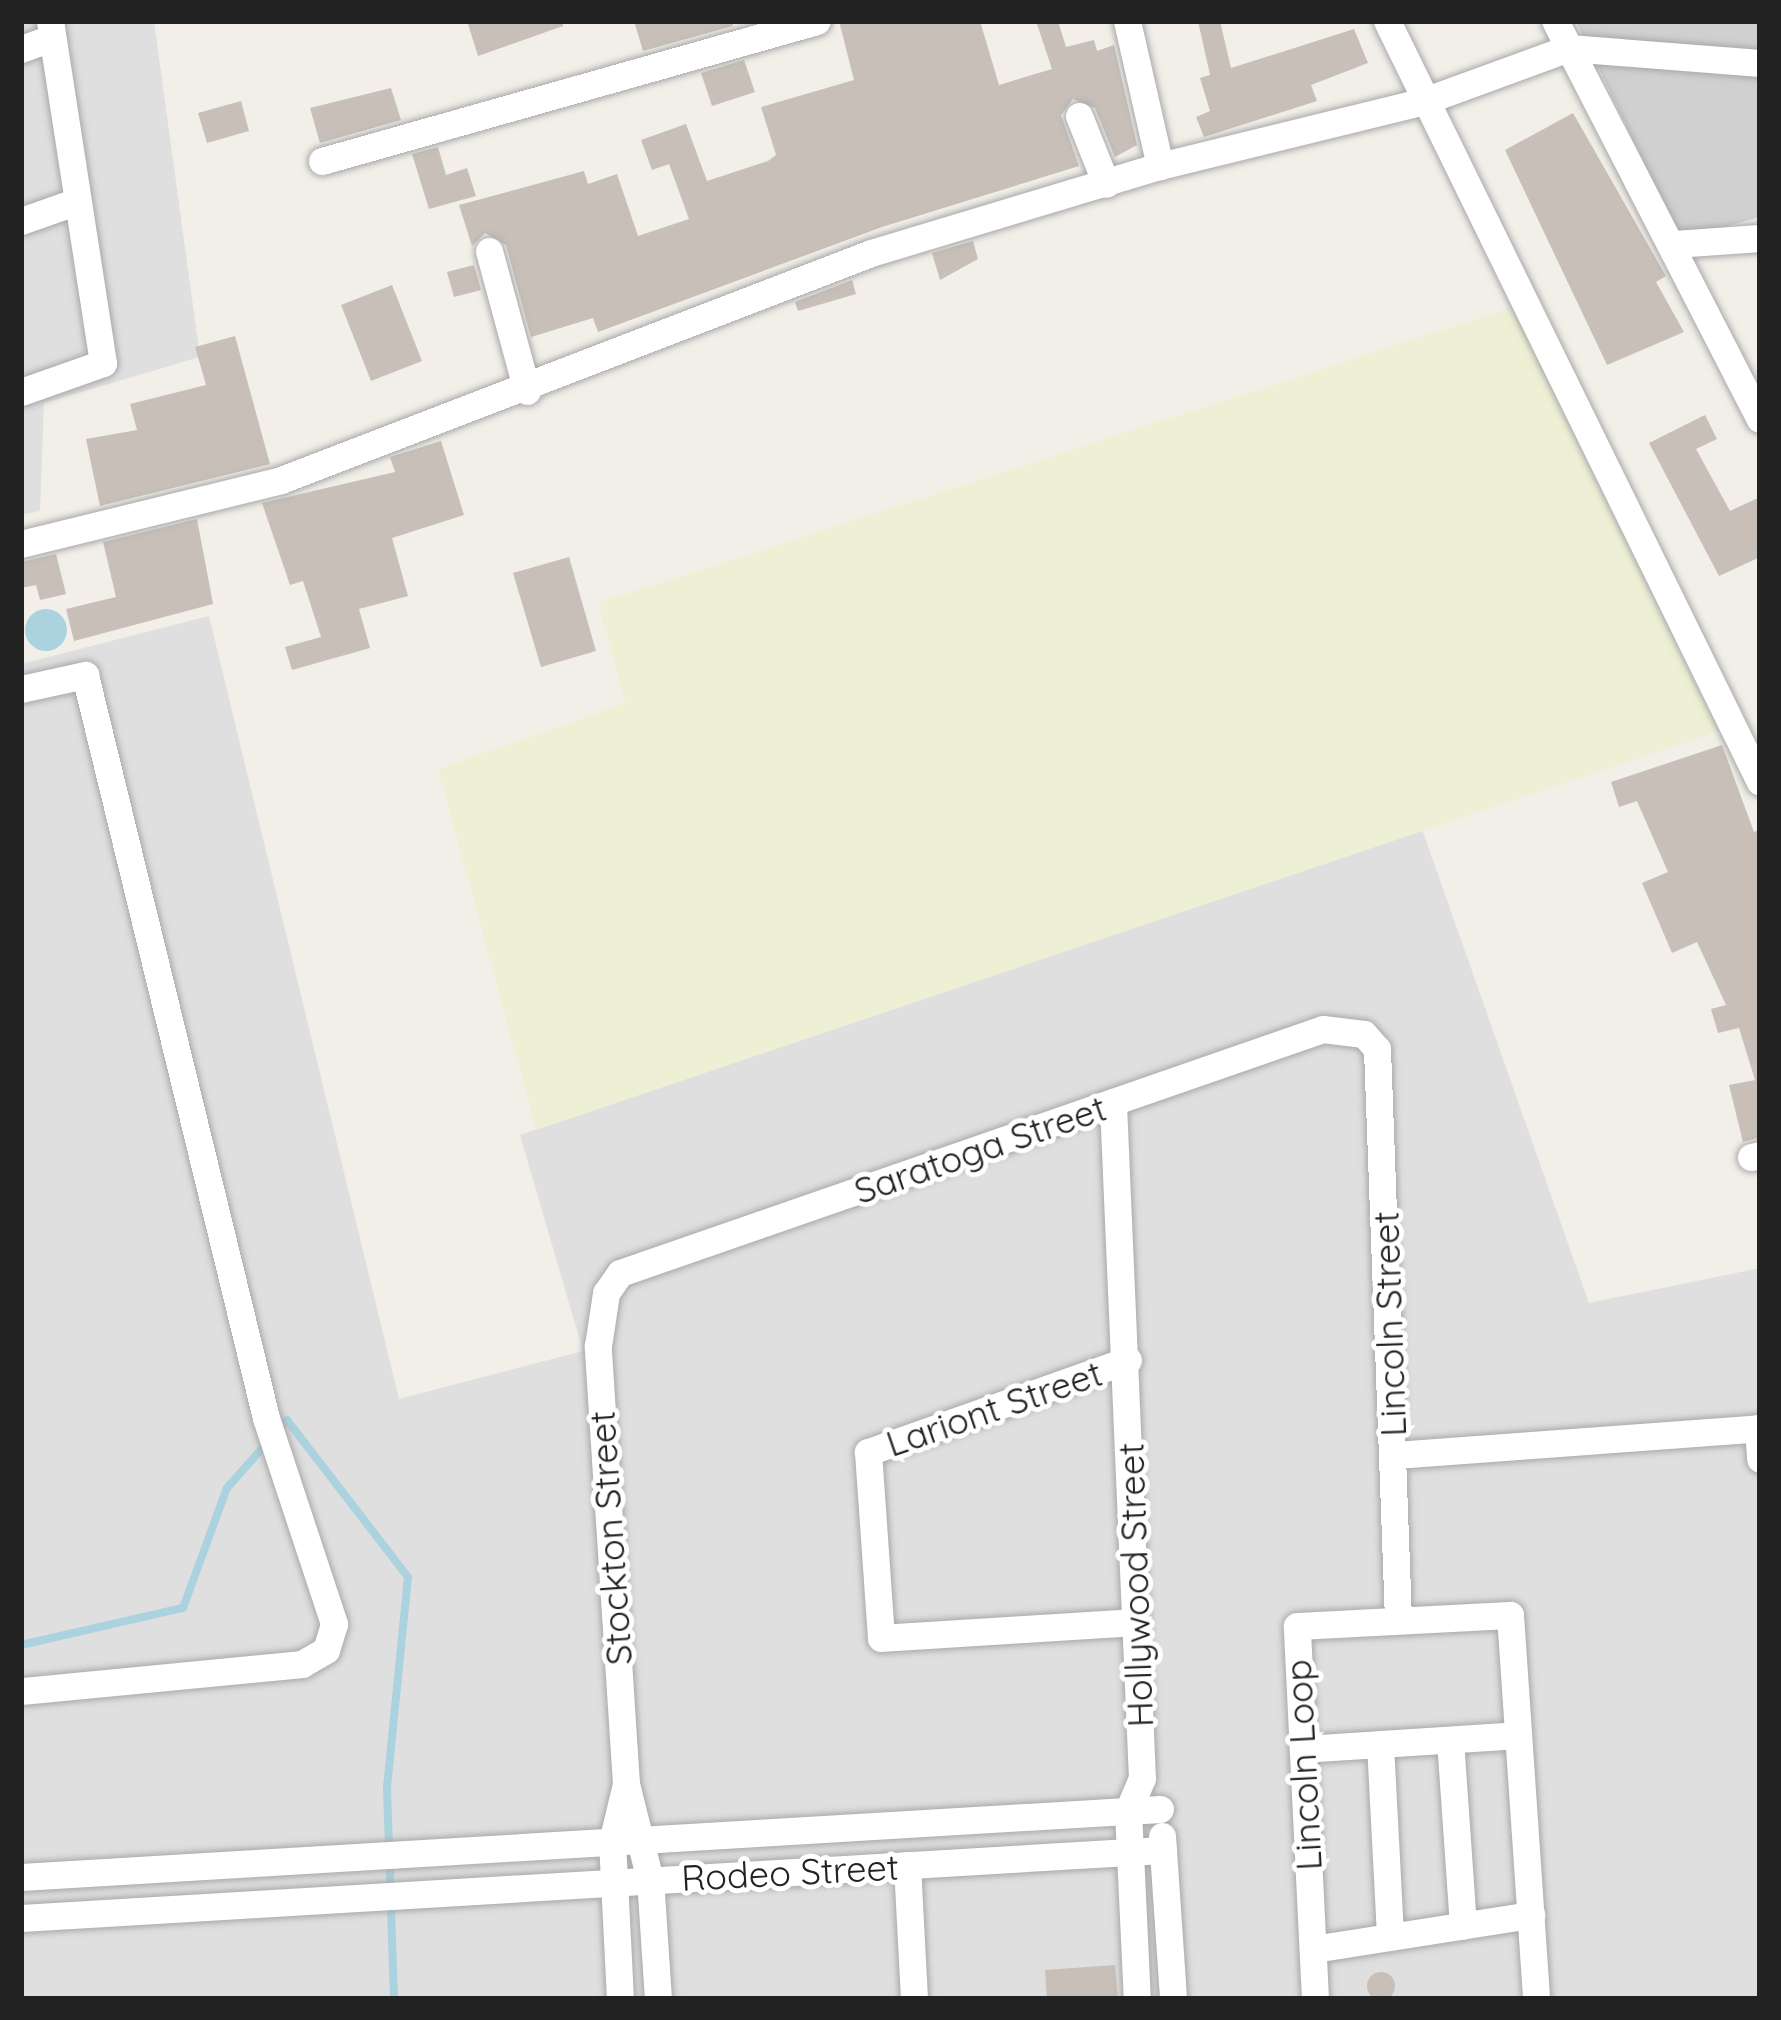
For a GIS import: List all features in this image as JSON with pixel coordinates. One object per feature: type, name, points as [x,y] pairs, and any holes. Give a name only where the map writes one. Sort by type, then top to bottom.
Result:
[{"type":"street","points":[[322,161],[817,21]]},
{"type":"street","points":[[1127,21],[1160,166]]},
{"type":"street","points":[[1387,21],[1760,782]]},
{"type":"street","points":[[1555,21],[1674,244],[1760,419]]},
{"type":"street","points":[[21,50],[51,30],[103,363],[21,392]]},
{"type":"street","points":[[21,544],[281,480],[527,391],[871,253],[1160,166],[1424,100],[1569,48],[1760,63]]},
{"type":"street","points":[[1079,116],[1106,184]]},
{"type":"street","points":[[21,220],[75,202]]},
{"type":"street","points":[[1674,244],[1760,238]]},
{"type":"street","points":[[489,251],[527,391]]},
{"type":"street","points":[[21,688],[85,675],[266,1418],[334,1624],[326,1650],[302,1664],[21,1691]]},
{"type":"street","name":"Saratoga Street","points":[[606,1293],[620,1273],[645,1262],[1323,1029],[1364,1034]]},
{"type":"street","name":"Lincoln Street","points":[[1364,1034],[1377,1049],[1398,1620]]},
{"type":"street","name":"Hollywood Street","points":[[1112,1104],[1128,1360],[1142,1778]]},
{"type":"street","name":"Stockton Street","points":[[606,1293],[598,1346],[626,1784]]},
{"type":"street","name":"Lariont Street","points":[[1128,1360],[868,1452],[881,1638],[1134,1622]]},
{"type":"street","points":[[1394,1455],[1759,1428],[1760,1459]]},
{"type":"street","name":"Lincoln Loop","points":[[1315,1999],[1297,1626],[1510,1615],[1536,1999]]},
{"type":"street","points":[[1303,1749],[1518,1735]]},
{"type":"street","points":[[1450,1740],[1463,1926]]},
{"type":"street","points":[[1380,1744],[1390,1937]]},
{"type":"street","points":[[1142,1778],[1160,1809],[1172,1999]]},
{"type":"street","points":[[1137,1999],[1127,1852],[1128,1810],[1142,1778]]},
{"type":"street","points":[[626,1784],[644,1840],[650,1880],[658,1999]]},
{"type":"street","points":[[620,1999],[612,1842],[626,1784]]},
{"type":"street","name":"Rodeo Street","points":[[21,1877],[1160,1809]]},
{"type":"street","name":"Rodeo Street","points":[[21,1918],[1163,1850]]},
{"type":"street","points":[[908,1865],[914,1999]]},
{"type":"street","points":[[1313,1949],[1531,1915]]},
{"type":"shaded area","points":[[21,21],[154,21],[200,357],[44,403],[40,511],[21,515]]},
{"type":"shaded area","points":[[1576,21],[1760,21],[1760,217],[1681,239]]},
{"type":"shaded area","points":[[209,616],[399,1399],[583,1351],[520,1135],[1422,829],[1589,1303],[1760,1268],[1760,1999],[21,1999],[21,664]]},
{"type":"green space","points":[[1516,306],[1728,728],[536,1130],[438,769],[625,703],[598,603]]},
{"type":"water","points":[[46,609],[61,615],[67,630],[61,645],[46,651],[31,645],[25,630],[31,615]]},
{"type":"building","points":[[467,21],[563,21],[563,26],[478,56]]},
{"type":"building","points":[[634,21],[732,21],[733,26],[643,51]]},
{"type":"building","points":[[839,21],[980,21],[999,85],[1052,69],[1036,21],[1058,21],[1066,47],[1094,40],[1097,51],[1114,45],[1137,145],[1115,157],[1095,108],[1073,99],[1061,115],[1079,166],[882,227],[598,332],[593,318],[531,337],[506,245],[485,233],[472,246],[459,205],[584,171],[588,184],[617,174],[638,236],[689,219],[669,164],[652,170],[641,140],[686,124],[707,181],[768,161],[776,155],[761,107],[854,80]]},
{"type":"building","points":[[1198,21],[1220,21],[1231,68],[1354,29],[1368,63],[1311,85],[1317,101],[1204,137],[1196,117],[1210,111],[1200,78],[1210,75]]},
{"type":"building","points":[[744,60],[755,92],[712,106],[701,73]]},
{"type":"building","points":[[391,88],[401,120],[320,143],[310,108]]},
{"type":"building","points":[[241,101],[249,131],[207,143],[198,113]]},
{"type":"building","points":[[1573,113],[1666,276],[1656,282],[1684,332],[1607,365],[1505,150]]},
{"type":"building","points":[[438,147],[446,175],[467,168],[476,196],[429,209],[412,154]]},
{"type":"building","points":[[973,241],[978,259],[940,280],[932,253]]},
{"type":"building","points":[[474,265],[481,290],[454,297],[447,272]]},
{"type":"building","points":[[852,280],[856,294],[798,311],[795,302]]},
{"type":"building","points":[[392,285],[422,361],[371,381],[341,305]]},
{"type":"building","points":[[235,336],[270,464],[100,506],[86,439],[137,430],[130,404],[206,385],[195,347]]},
{"type":"building","points":[[1705,415],[1717,439],[1696,449],[1730,511],[1760,497],[1760,557],[1719,576],[1649,443]]},
{"type":"building","points":[[441,441],[464,515],[392,538],[408,596],[359,609],[370,648],[292,670],[285,647],[321,637],[303,581],[290,585],[262,503],[395,472],[390,457]]},
{"type":"building","points":[[197,519],[213,604],[74,641],[66,609],[116,597],[103,542]]},
{"type":"building","points":[[56,554],[66,594],[40,600],[36,585],[21,588],[21,562]]},
{"type":"building","points":[[569,557],[596,651],[541,667],[513,573]]},
{"type":"building","points":[[1722,745],[1754,832],[1760,829],[1760,1137],[1743,1142],[1729,1085],[1755,1080],[1739,1028],[1718,1033],[1711,1009],[1726,1005],[1697,942],[1672,953],[1642,883],[1668,872],[1637,801],[1619,807],[1611,782]]},
{"type":"building","points":[[1115,1965],[1118,1999],[1047,1999],[1045,1970]]},
{"type":"building","points":[[1381,1972],[1391,1976],[1395,1986],[1391,1996],[1381,2000],[1371,1996],[1367,1986],[1371,1976]]},
{"type":"waterway","points":[[276,1433],[287,1420],[408,1577],[387,1787],[394,1999]]},
{"type":"waterway","points":[[21,1645],[183,1608],[227,1488],[266,1444]]}]
